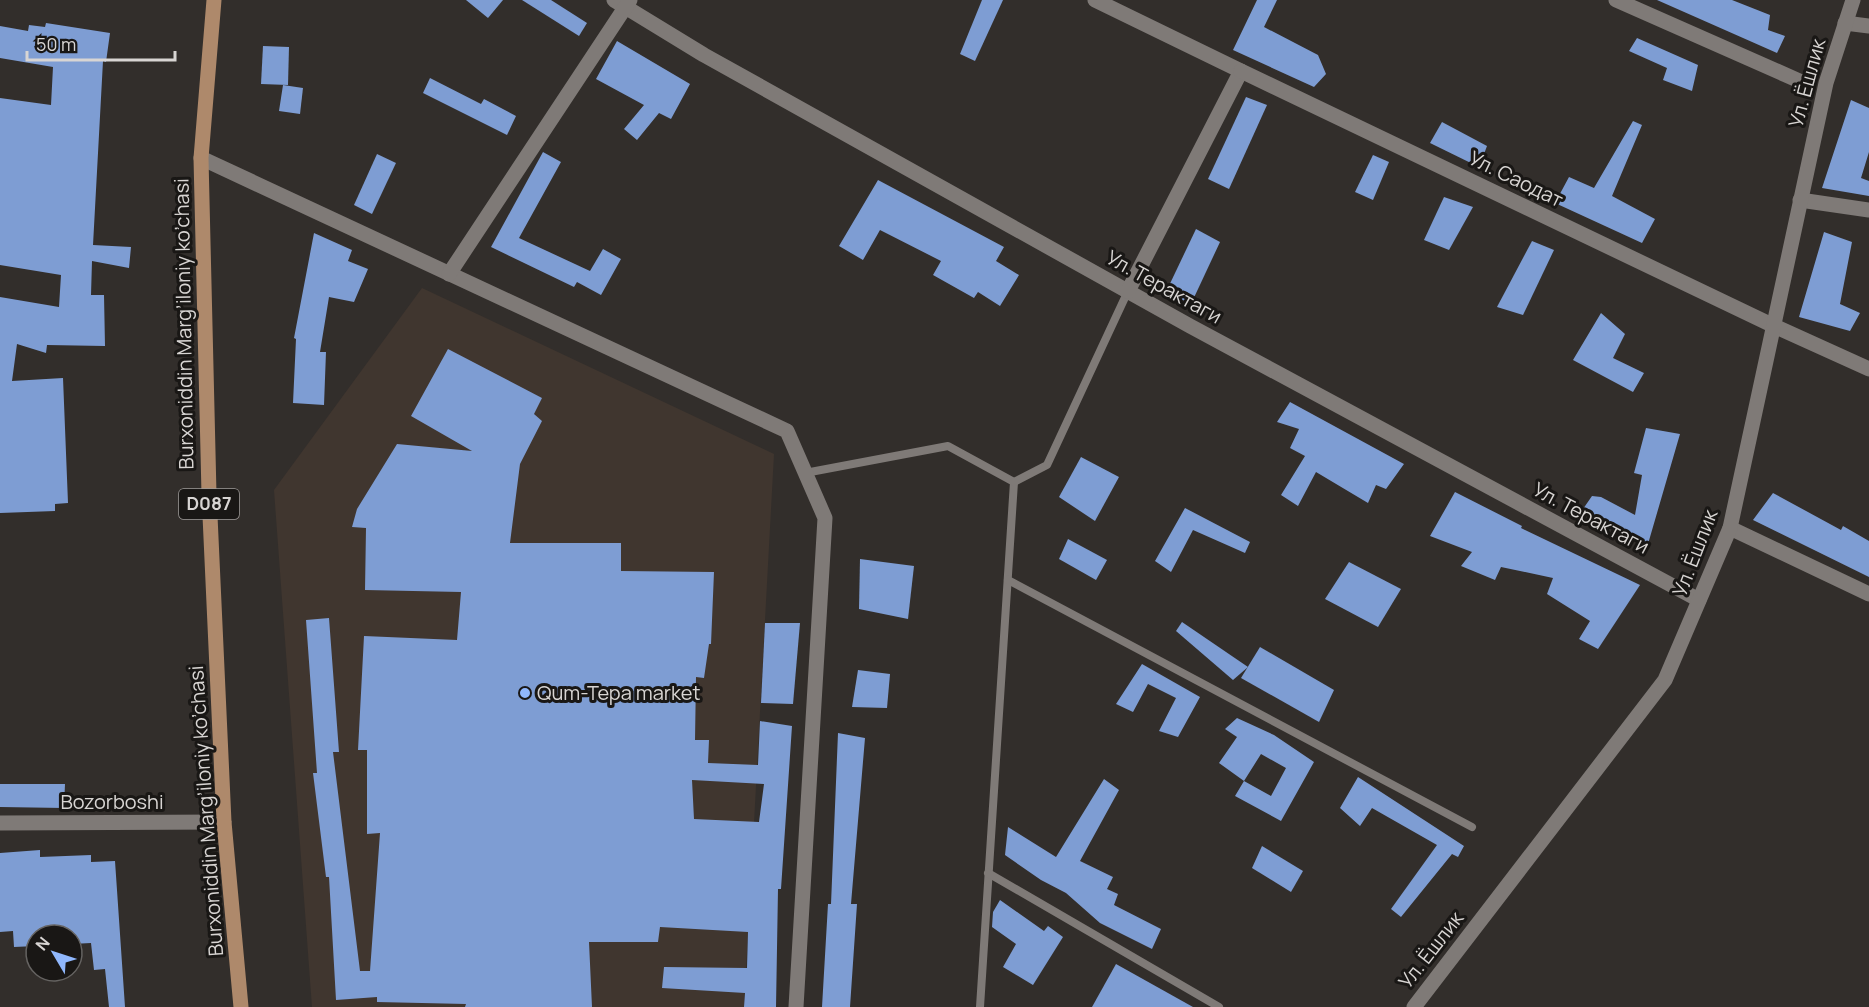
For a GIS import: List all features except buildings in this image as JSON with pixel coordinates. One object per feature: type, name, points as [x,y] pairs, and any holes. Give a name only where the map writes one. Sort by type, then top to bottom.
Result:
[{"type":"main road","name":"Burxoniddin Marg’iloniy ko’chasi","points":[[214,0],[201,159],[209,494],[224,822],[241,1007]]},
{"type":"street","name":"Ул. Саодат","points":[[1095,0],[1774,326],[1869,369]]},
{"type":"street","points":[[1616,0],[1804,83]]},
{"type":"street","name":"Ул. Ёшлик","points":[[1414,1007],[1665,680],[1730,528],[1826,83],[1852,0]]},
{"type":"street","points":[[449,274],[623,2]]},
{"type":"street","name":"Ул. Терактаги","points":[[623,2],[704,55],[1128,291],[1699,600]]},
{"type":"street","points":[[1845,23],[1869,26]]},
{"type":"street","points":[[1128,291],[1241,71]]},
{"type":"street","points":[[201,159],[787,431],[825,518],[796,1007]]},
{"type":"street","points":[[1800,200],[1869,210]]},
{"type":"street","points":[[1730,528],[1869,594]]},
{"type":"street","name":"Bozorboshi","points":[[0,823],[224,822]]},
{"type":"lane","points":[[1014,482],[1047,465],[1128,291]]},
{"type":"lane","points":[[805,473],[948,446],[1014,482]]},
{"type":"lane","points":[[980,1007],[1014,482]]},
{"type":"lane","points":[[1008,580],[1472,827]]},
{"type":"lane","points":[[988,873],[1219,1007]]},
{"type":"shaded area","name":"Qum-Tepa market","points":[[422,288],[774,454],[744,1007],[312,1007],[274,490]]},
{"type":"place","name":"Qum-Tepa market","points":[[525,693]]}]
